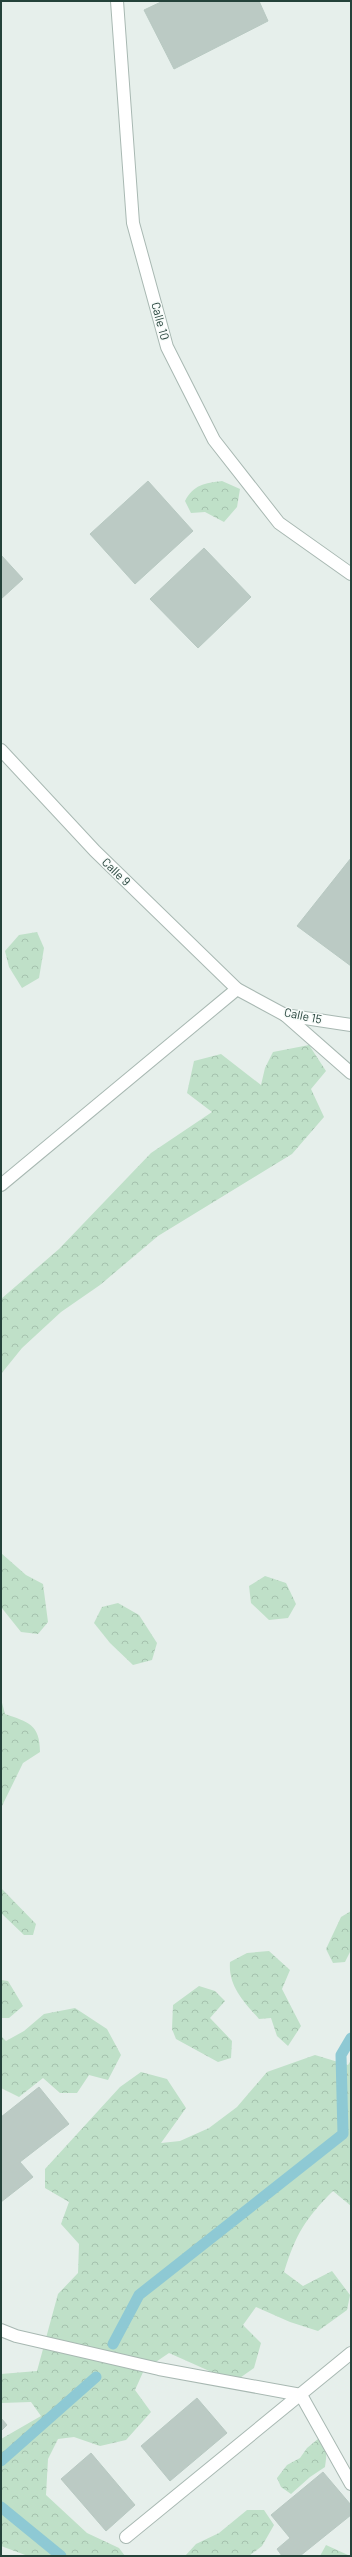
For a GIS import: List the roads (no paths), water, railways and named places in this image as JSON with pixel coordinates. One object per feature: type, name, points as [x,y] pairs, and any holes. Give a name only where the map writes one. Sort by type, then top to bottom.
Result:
[{"type":"street","name":"Calle 10","points":[[117,1],[133,222],[167,346],[214,440],[279,523],[351,574]]},
{"type":"street","name":"Calle 9","points":[[1,750],[95,851],[237,989]]},
{"type":"street","name":"Calle 15","points":[[237,989],[285,1014],[351,1025]]},
{"type":"street","points":[[1,1185],[237,989]]},
{"type":"street","points":[[285,1014],[351,1073]]},
{"type":"street","points":[[1,2330],[16,2336],[159,2369],[301,2395]]},
{"type":"street","points":[[126,2537],[351,2353]]},
{"type":"street","points":[[301,2395],[351,2484]]},
{"type":"waterway","points":[[113,2344],[139,2295],[343,2134],[341,2055],[351,2038]]},
{"type":"waterway","points":[[1,2461],[96,2377]]},
{"type":"waterway","points":[[1,2507],[61,2556]]}]
